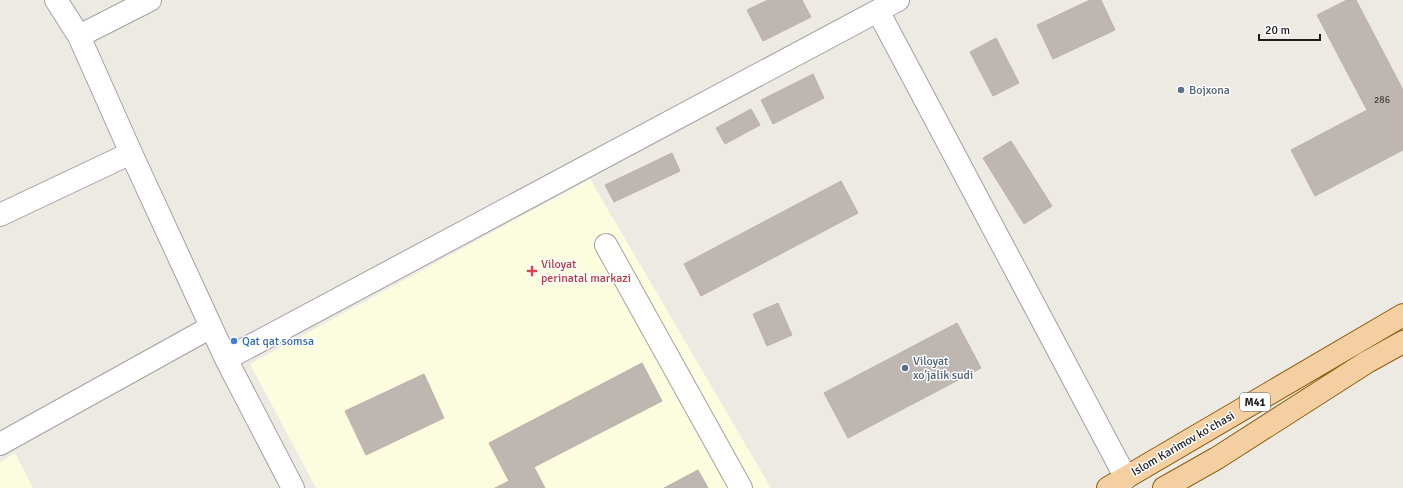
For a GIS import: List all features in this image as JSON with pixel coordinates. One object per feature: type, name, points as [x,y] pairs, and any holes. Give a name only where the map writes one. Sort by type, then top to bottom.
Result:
[{"type":"main road","name":"Islom Karimov ko'chasi","points":[[1117,483],[1403,315]]},
{"type":"main road","name":"M41","points":[[1164,488],[1217,458],[1367,362],[1403,342]]},
{"type":"street","points":[[56,0],[79,36],[226,359],[293,488]]},
{"type":"street","points":[[79,36],[150,0]]},
{"type":"street","points":[[226,359],[898,0]]},
{"type":"street","points":[[878,11],[1117,483]]},
{"type":"street","points":[[0,215],[131,153]]},
{"type":"street","points":[[606,245],[741,488]]},
{"type":"street","points":[[0,444],[211,327]]},
{"type":"shaded area","name":"Viloyat perinatal markazi","points":[[590,179],[771,488],[316,488],[250,364]]},
{"type":"shaded area","points":[[15,453],[33,488],[0,488],[0,462]]},
{"type":"building","points":[[768,0],[802,0],[811,17],[763,41],[747,10]]},
{"type":"building","points":[[1090,0],[1101,0],[1115,30],[1053,59],[1037,25]]},
{"type":"building","points":[[1347,0],[1356,0],[1403,90],[1403,150],[1315,196],[1291,150],[1367,110],[1317,15]]},
{"type":"building","points":[[996,38],[1019,83],[993,96],[970,52]]},
{"type":"building","points":[[813,74],[824,98],[773,124],[761,100]]},
{"type":"building","points":[[751,109],[760,125],[725,144],[716,128]]},
{"type":"building","points":[[1011,141],[1052,206],[1024,224],[983,158]]},
{"type":"building","points":[[672,153],[680,171],[614,202],[605,185]]},
{"type":"building","points":[[841,181],[858,213],[701,296],[684,264]]},
{"type":"building","points":[[778,303],[792,335],[767,346],[753,314]]},
{"type":"building","points":[[957,323],[981,368],[848,438],[824,393]]},
{"type":"building","points":[[642,363],[662,401],[534,467],[545,488],[495,488],[509,481],[489,443]]},
{"type":"building","points":[[424,374],[444,418],[366,455],[345,411]]},
{"type":"building","points":[[698,470],[708,488],[664,488]]},
{"type":"place","name":"Bojxona","points":[[1181,90]]},
{"type":"place","name":"Viloyat perinatal markazi","points":[[532,271]]},
{"type":"place","name":"Qat qat somsa","points":[[234,341]]},
{"type":"place","name":"Viloyat xo'jalik sudi","points":[[905,368]]}]
